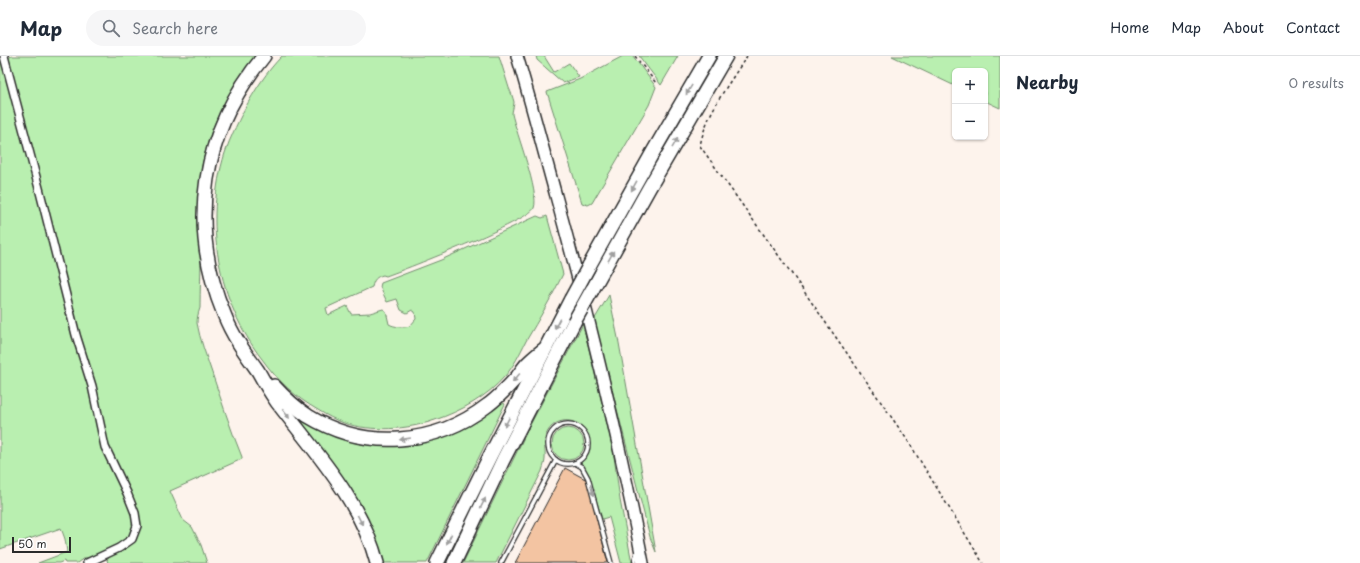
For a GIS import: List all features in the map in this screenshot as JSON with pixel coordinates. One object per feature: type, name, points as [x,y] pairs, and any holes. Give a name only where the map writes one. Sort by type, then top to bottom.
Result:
[{"type":"highway","points":[[264,56],[251,72],[226,114],[215,143],[208,172],[204,204],[204,228],[211,274],[217,296],[233,334],[277,401],[347,496],[361,522],[377,563]]},
{"type":"highway","points":[[438,563],[490,456],[571,299],[653,152],[709,56]]},
{"type":"highway","points":[[454,563],[503,460],[574,322],[648,188],[726,56]]},
{"type":"highway","points":[[256,370],[284,397],[307,415],[324,425],[356,436],[374,439],[398,440],[425,435],[469,418],[488,405],[507,388],[526,364],[544,350]]},
{"type":"main road","points":[[517,56],[578,276],[618,441],[643,563]]},
{"type":"street","points":[[4,56],[76,334],[92,386],[105,447],[135,513],[137,526],[132,539],[119,548],[87,563]]},
{"type":"lane","points":[[563,425],[576,426],[585,435],[587,448],[585,454],[575,463],[568,464],[556,460],[549,450],[549,437],[557,427],[563,425]]},
{"type":"lane","points":[[501,563],[556,460]]},
{"type":"lane","points":[[575,463],[582,467],[588,478],[611,563]]},
{"type":"lane","points":[[635,563],[640,546]]},
{"type":"path","points":[[635,56],[656,83]]},
{"type":"path","points":[[747,56],[708,120],[702,132],[700,146],[794,277],[908,441],[983,563]]},
{"type":"green space","points":[[12,56],[256,56],[232,90],[219,114],[209,139],[200,177],[199,215],[201,267],[200,308],[197,323],[203,347],[242,457],[242,459],[170,491],[183,520],[192,527],[201,545],[207,563],[108,563],[107,560],[118,549],[115,545],[109,552],[98,556],[84,558],[77,563],[65,563],[64,561],[59,563],[38,563],[67,552],[65,539],[61,528],[0,549],[0,61]]},
{"type":"green space","points":[[282,56],[499,56],[514,102],[512,114],[531,177],[534,190],[534,208],[512,223],[490,233],[398,272],[386,276],[383,275],[375,280],[372,287],[326,308],[328,315],[347,306],[351,314],[370,313],[383,309],[386,311],[389,324],[399,327],[410,326],[416,319],[415,312],[412,310],[407,313],[401,310],[397,299],[387,302],[380,287],[381,283],[441,260],[537,216],[542,218],[547,216],[563,274],[517,359],[508,372],[498,384],[482,397],[464,408],[435,420],[401,428],[366,428],[344,423],[310,405],[287,388],[268,367],[247,337],[225,287],[219,260],[215,233],[215,206],[218,179],[227,147],[244,110],[252,95],[271,68]]},
{"type":"green space","points":[[536,56],[544,56],[554,72],[569,63],[579,77],[563,83],[537,60]]},
{"type":"green space","points":[[623,56],[633,56],[656,87],[649,105],[592,203],[588,205],[582,203],[547,92],[580,79]]},
{"type":"green space","points":[[639,56],[678,56],[661,85]]},
{"type":"green space","points":[[892,56],[1000,56],[1000,108],[988,102],[988,68],[952,68],[952,85]]},
{"type":"green space","points":[[609,295],[619,343],[656,552],[650,537],[594,320]]},
{"type":"green space","points":[[583,324],[613,449],[620,500],[632,563],[621,563],[609,517],[602,519],[589,476],[581,463],[588,452],[590,442],[587,433],[581,426],[573,422],[564,421],[555,424],[546,435],[545,460],[542,471],[496,563],[463,563],[528,429]]},
{"type":"green space","points":[[499,401],[505,404],[427,563],[380,563],[292,411],[403,444]]},
{"type":"green space","points":[[565,428],[571,428],[581,435],[584,444],[583,450],[577,457],[571,460],[565,460],[555,453],[552,447],[552,441],[559,431]]},
{"type":"building","points":[[565,468],[587,480],[608,563],[515,563]]}]
